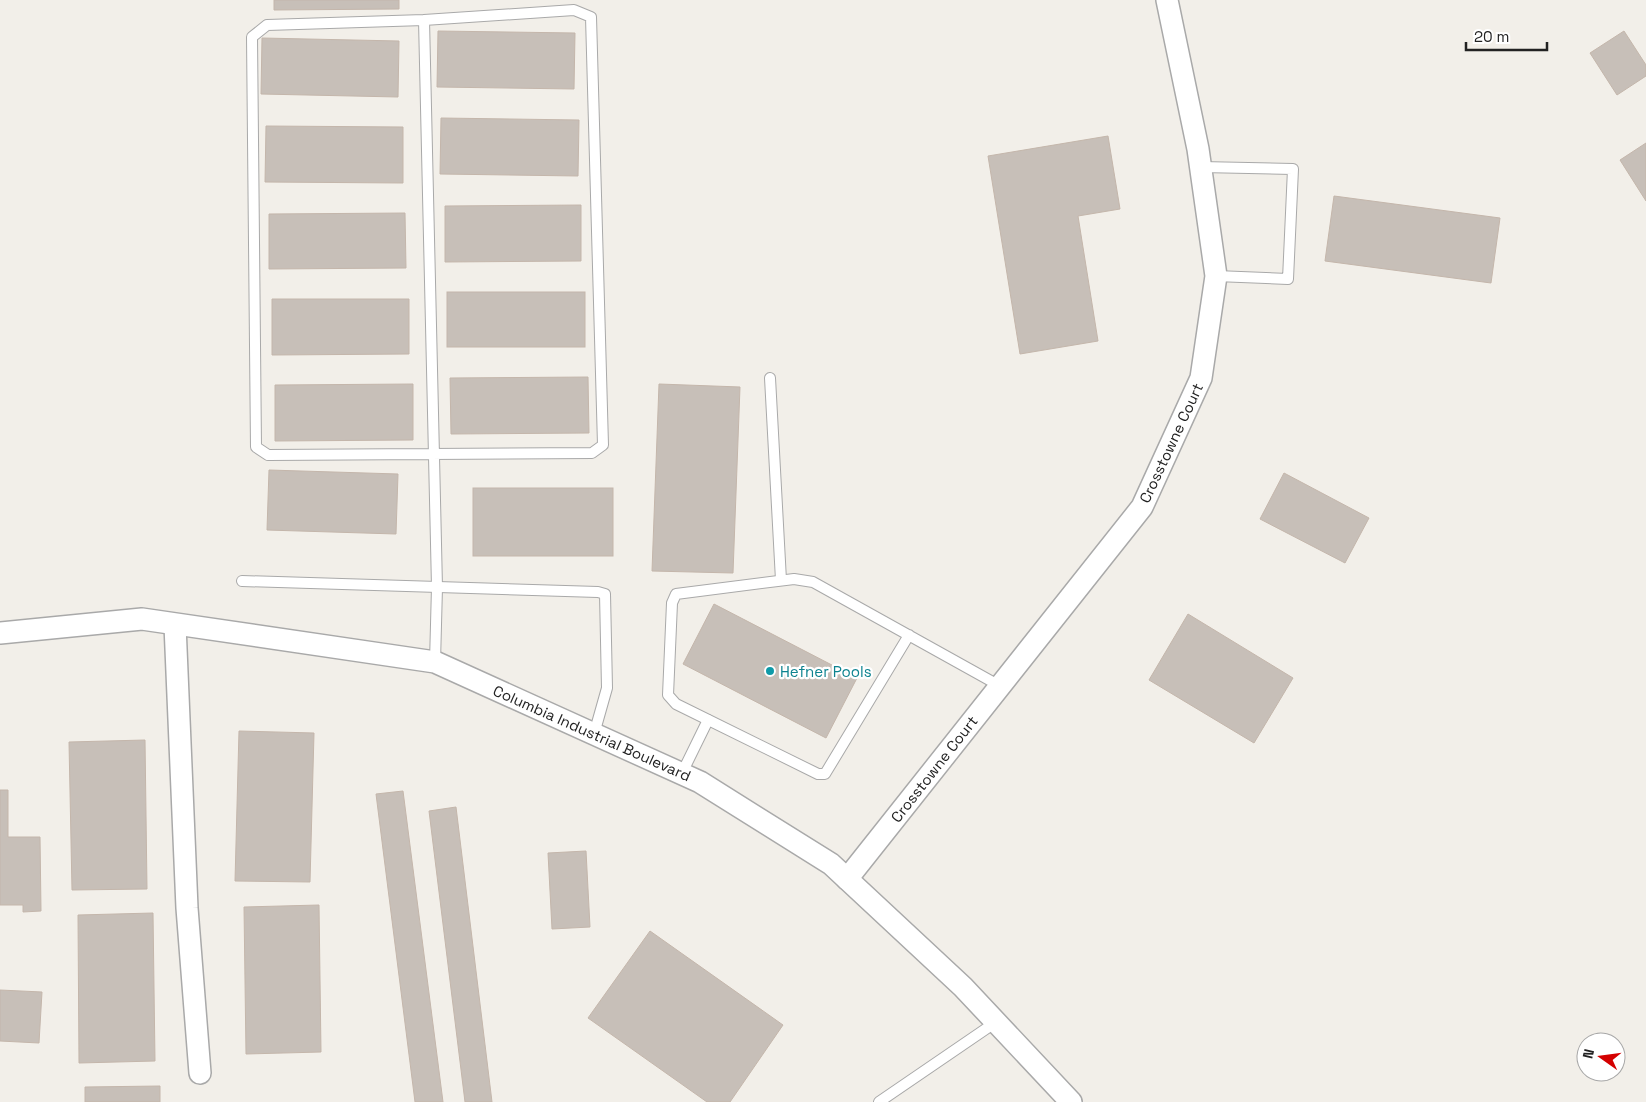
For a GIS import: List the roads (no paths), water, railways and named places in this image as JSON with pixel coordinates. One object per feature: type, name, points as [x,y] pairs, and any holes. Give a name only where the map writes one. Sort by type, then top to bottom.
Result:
[{"type":"street","name":"Crosstowne Court","points":[[847,879],[1142,507],[1200,378],[1216,276],[1201,167],[1167,0]]},
{"type":"street","name":"Columbia Industrial Boulevard","points":[[0,632],[142,619],[435,662],[700,782],[831,864],[963,987],[1071,1102]]},
{"type":"street","points":[[175,625],[187,908],[200,1073]]},
{"type":"lane","points":[[574,10],[591,18],[602,352],[603,445],[592,453],[268,456],[256,447],[252,37],[267,25],[424,20],[574,10]]},
{"type":"lane","points":[[424,20],[437,587],[435,662]]},
{"type":"lane","points":[[1201,167],[1293,169],[1288,279],[1216,276]]},
{"type":"lane","points":[[770,378],[781,580]]},
{"type":"lane","points":[[909,635],[825,774],[818,774],[676,704],[668,695],[672,603],[676,594],[794,578],[813,582],[909,635],[1000,686]]},
{"type":"lane","points":[[242,580],[598,592],[605,594],[607,688],[594,734]]},
{"type":"lane","points":[[682,773],[708,720]]},
{"type":"lane","points":[[878,1102],[996,1022]]},
{"type":"place","name":"Hefner Pools","points":[[770,671]]}]
